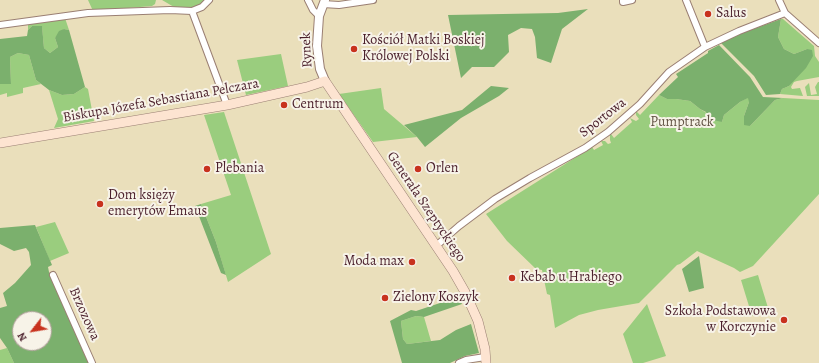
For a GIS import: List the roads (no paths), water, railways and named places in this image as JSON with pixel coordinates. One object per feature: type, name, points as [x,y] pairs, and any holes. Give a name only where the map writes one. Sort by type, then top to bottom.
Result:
[{"type":"main road","name":"Biskupa Józefa Sebastiana Pelczara","points":[[0,143],[227,105],[320,84],[325,81]]},
{"type":"main road","name":"Generała Szeptyckiego","points":[[325,81],[466,292],[478,321],[485,349],[486,360]]},
{"type":"street","points":[[0,25],[88,13],[192,11],[202,7],[209,0]]},
{"type":"street","name":"Rynek","points":[[308,0],[313,10],[319,16]]},
{"type":"street","name":"Rynek","points":[[325,81],[320,69],[317,46],[319,16],[324,2],[339,4],[373,0]]},
{"type":"street","points":[[623,0],[623,2],[632,0]]},
{"type":"street","points":[[686,0],[705,48]]},
{"type":"street","points":[[779,0],[785,13],[819,43]]},
{"type":"street","points":[[192,11],[227,105]]},
{"type":"street","name":"Sportowa","points":[[436,246],[459,226],[495,199],[585,148],[608,132],[640,104],[669,72],[705,48],[739,31],[785,13]]},
{"type":"street","name":"Brzozowa","points":[[53,275],[92,363]]},
{"type":"street","name":"Generała Szeptyckiego","points":[[459,363],[466,360],[486,360]]},
{"type":"place","name":"Salus","points":[[708,14]]},
{"type":"place","name":"Kościół Matki Boskiej Królowej Polski","points":[[354,49]]},
{"type":"place","name":"Centrum","points":[[284,105]]},
{"type":"place","name":"Plebania","points":[[207,169]]},
{"type":"place","name":"Orlen","points":[[418,169]]},
{"type":"place","name":"Dom księży emerytów Emaus","points":[[100,204]]},
{"type":"place","name":"Moda max","points":[[412,262]]},
{"type":"place","name":"Kebab u Hrabiego","points":[[512,278]]},
{"type":"place","name":"Zielony Koszyk","points":[[385,298]]},
{"type":"place","name":"Szkoła Podstawowa w Korczynie","points":[[784,320]]},
{"type":"park label","name":"Pumptrack","points":[[682,123]]}]
